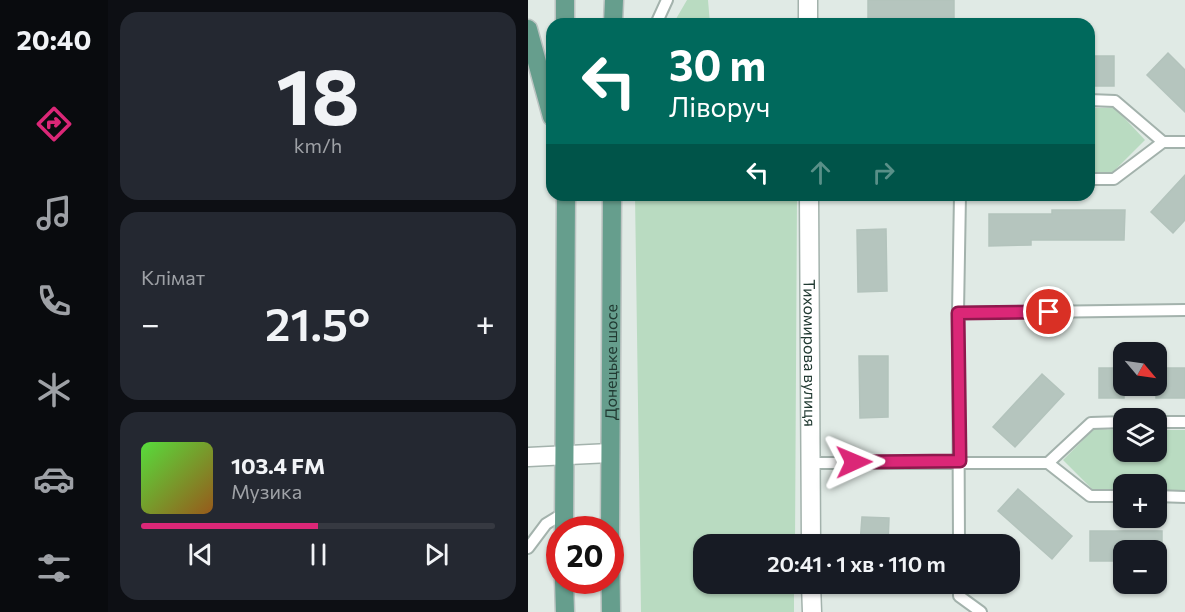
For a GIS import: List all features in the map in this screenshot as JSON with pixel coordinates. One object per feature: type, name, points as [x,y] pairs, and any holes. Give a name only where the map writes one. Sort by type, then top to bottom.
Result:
[{"type":"main road","points":[[565,0],[565,18]]},
{"type":"main road","points":[[613,18],[614,0]]},
{"type":"main road","points":[[528,29],[546,95]]},
{"type":"main road","points":[[564,516],[566,201]]},
{"type":"main road","name":"Донецьке шосе","points":[[610,516],[612,201]]},
{"type":"main road","points":[[564,594],[565,612]]},
{"type":"main road","name":"Донецьке шосе","points":[[611,594],[611,612]]},
{"type":"street","points":[[808,0],[808,18]]},
{"type":"street","name":"Тихомирова вулиця","points":[[809,201],[811,534]]},
{"type":"street","points":[[528,457],[610,453]]},
{"type":"street","points":[[812,594],[812,612]]},
{"type":"lane","points":[[659,18],[667,0]]},
{"type":"lane","points":[[1095,100],[1115,101],[1163,142]]},
{"type":"lane","points":[[1095,179],[1114,179],[1163,142],[1185,142]]},
{"type":"lane","points":[[959,534],[960,201]]},
{"type":"lane","points":[[958,313],[1185,310]]},
{"type":"lane","points":[[1048,464],[1091,423],[1113,422]]},
{"type":"lane","points":[[1167,422],[1185,422]]},
{"type":"lane","points":[[811,463],[960,461],[1048,464],[1090,496],[1113,496]]},
{"type":"lane","points":[[1167,496],[1185,496]]},
{"type":"lane","points":[[528,548],[546,524]]},
{"type":"lane","points":[[958,594],[981,612]]},
{"type":"green space","points":[[687,0],[708,0],[710,18],[676,18]]},
{"type":"green space","points":[[1095,108],[1115,108],[1145,140],[1113,172],[1095,172]]},
{"type":"green space","points":[[635,201],[797,201],[795,534],[693,534],[693,594],[794,594],[794,612],[641,612]]},
{"type":"green space","points":[[1094,429],[1113,430],[1113,462],[1167,462],[1167,430],[1185,430],[1185,493],[1167,493],[1167,474],[1113,474],[1113,493],[1095,492],[1063,460]]},
{"type":"building","points":[[868,0],[954,0],[954,18],[868,18]]},
{"type":"building","points":[[1168,53],[1185,70],[1185,112],[1147,75]]},
{"type":"building","points":[[1095,56],[1114,56],[1114,86],[1095,86]]},
{"type":"building","points":[[1185,175],[1185,220],[1173,233],[1151,212]]},
{"type":"building","points":[[1052,210],[1125,210],[1124,240],[1031,240],[1031,245],[989,246],[989,214],[1052,214]]},
{"type":"building","points":[[886,229],[887,291],[858,292],[857,230]]},
{"type":"building","points":[[859,356],[888,356],[888,417],[860,418]]},
{"type":"building","points":[[1099,368],[1113,368],[1113,396],[1124,396],[1124,398],[1099,398]]},
{"type":"building","points":[[1167,368],[1185,368],[1185,398],[1156,398],[1156,396],[1167,396]]},
{"type":"building","points":[[1042,374],[1064,394],[1015,447],[993,427]]},
{"type":"building","points":[[1018,489],[1072,536],[1052,559],[998,511]]},
{"type":"building","points":[[862,517],[889,518],[888,534],[861,534]]},
{"type":"building","points":[[1090,531],[1162,531],[1162,540],[1113,540],[1113,561],[1090,561]]},
{"type":"route","points":[[854,462],[960,461],[958,313],[1049,312]]}]
